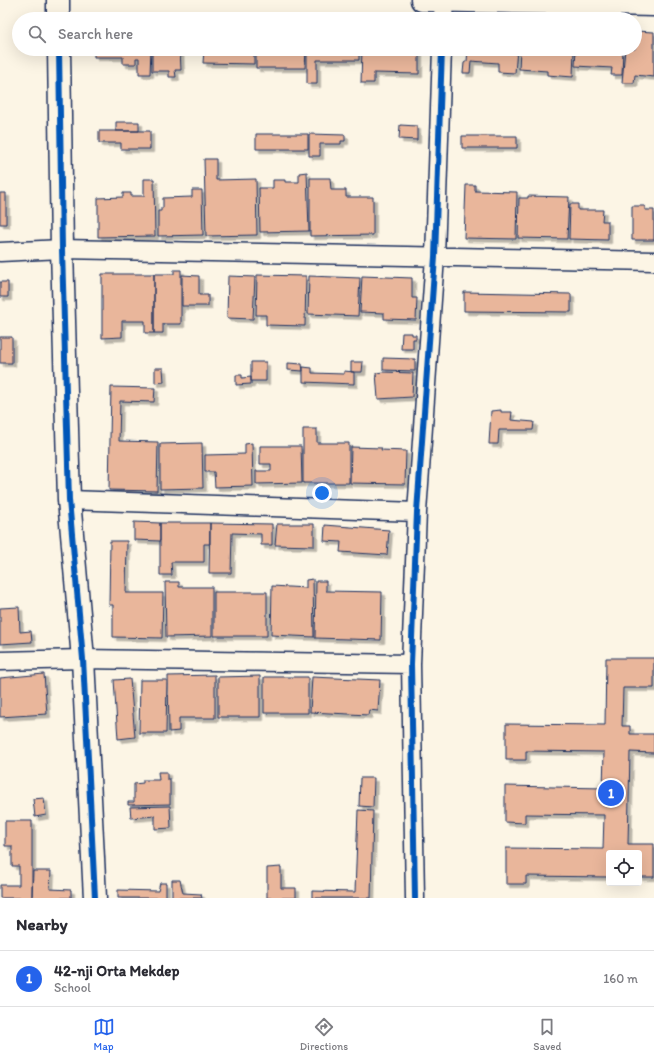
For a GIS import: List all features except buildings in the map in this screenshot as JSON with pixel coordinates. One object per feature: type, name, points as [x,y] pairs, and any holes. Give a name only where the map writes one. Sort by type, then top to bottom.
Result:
[{"type":"street","points":[[58,0],[58,12]]},
{"type":"street","points":[[422,0],[654,5]]},
{"type":"street","points":[[443,12],[444,0]]},
{"type":"street","points":[[59,56],[62,249],[69,500],[83,659],[95,898]]},
{"type":"street","points":[[415,898],[411,664],[417,512],[435,257],[442,56]]},
{"type":"street","points":[[0,252],[62,249],[654,261]]},
{"type":"street","points":[[69,500],[417,512]]},
{"type":"street","points":[[0,661],[83,659],[411,664]]},
{"type":"cycle path","points":[[59,56],[62,249],[69,500],[83,659],[95,898]]},
{"type":"cycle path","points":[[415,898],[411,664],[417,512],[435,257],[442,56]]},
{"type":"place","name":"42-nji Orta Mekdep","points":[[611,793]]}]
